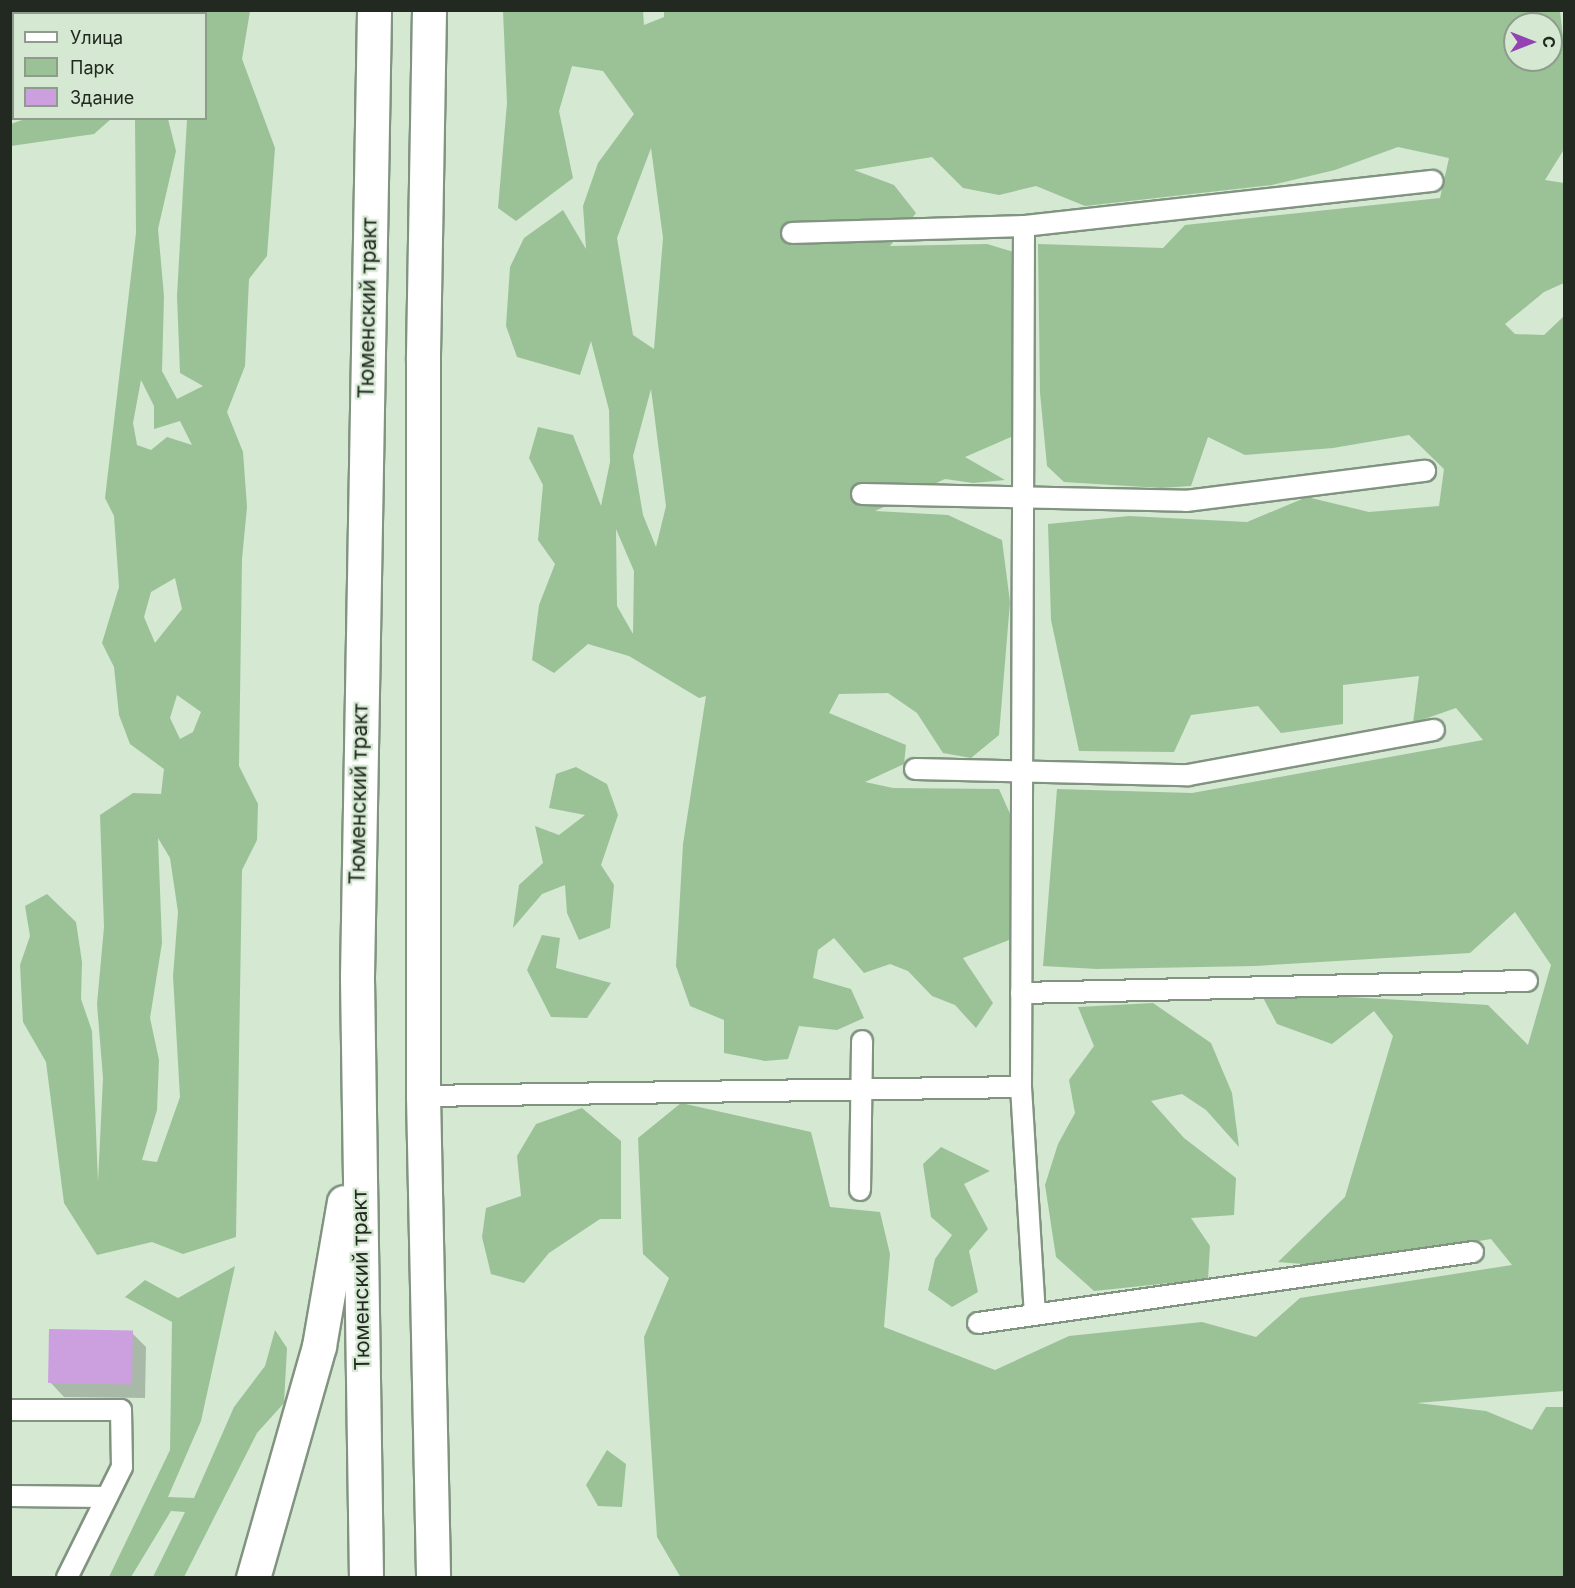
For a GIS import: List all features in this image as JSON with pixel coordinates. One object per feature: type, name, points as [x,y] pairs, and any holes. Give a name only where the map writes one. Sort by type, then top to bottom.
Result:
[{"type":"main road","name":"Тюменский тракт","points":[[366,1578],[357,976],[374,10]]},
{"type":"main road","points":[[429,10],[423,360],[423,1096],[433,1578]]},
{"type":"main road","points":[[253,1578],[320,1346],[342,1222],[357,976]]},
{"type":"main road","points":[[433,1506],[443,1578]]},
{"type":"lane","points":[[792,233],[1024,226],[1433,181]]},
{"type":"lane","points":[[1024,226],[1021,1087],[1035,1314]]},
{"type":"lane","points":[[862,494],[1186,501],[1425,471]]},
{"type":"lane","points":[[915,769],[1188,775],[1434,730]]},
{"type":"lane","points":[[1021,993],[1527,981]]},
{"type":"lane","points":[[860,1190],[862,1041]]},
{"type":"lane","points":[[423,1096],[1021,1087]]},
{"type":"lane","points":[[978,1323],[1473,1252]]},
{"type":"lane","points":[[10,1410],[120,1410],[122,1467],[67,1578]]},
{"type":"lane","points":[[10,1496],[107,1497]]},
{"type":"green space","points":[[664,10],[1560,11],[1503,12],[1503,72],[1563,72],[1563,36],[1564,137],[1563,151],[1545,180],[1564,183],[1564,283],[1544,292],[1505,324],[1515,334],[1544,335],[1564,316],[1564,1391],[1417,1403],[1486,1411],[1532,1430],[1546,1407],[1564,1407],[1564,1577],[681,1578],[657,1537],[644,1337],[669,1278],[643,1254],[638,1138],[681,1103],[811,1132],[830,1207],[880,1212],[890,1254],[884,1327],[995,1370],[1069,1336],[1202,1322],[1256,1337],[1300,1298],[1512,1265],[1491,1239],[1328,1266],[1278,1262],[1345,1197],[1393,1036],[1374,1011],[1332,1044],[1277,1024],[1260,992],[1488,1005],[1528,1045],[1551,965],[1515,912],[1470,953],[1255,966],[1097,969],[1043,966],[1057,789],[1192,793],[1483,740],[1456,708],[1413,723],[1419,676],[1343,685],[1343,724],[1281,733],[1258,706],[1191,715],[1174,752],[1079,751],[1051,620],[1048,524],[1129,516],[1247,522],[1307,497],[1369,512],[1439,506],[1444,469],[1409,435],[1333,448],[1245,455],[1208,437],[1191,486],[1161,488],[1064,482],[1047,466],[1040,393],[1038,244],[1163,248],[1185,225],[1440,198],[1449,158],[1398,147],[1335,170],[1272,185],[1085,206],[1036,186],[999,195],[963,188],[932,157],[854,170],[894,185],[916,213],[890,246],[987,244],[1017,253],[1020,411],[1011,437],[965,457],[1005,480],[973,483],[945,479],[875,511],[948,515],[1002,540],[1010,602],[999,735],[971,758],[943,753],[917,713],[888,693],[839,694],[829,713],[906,745],[904,764],[865,782],[893,788],[999,789],[1011,816],[1009,940],[963,958],[993,1003],[976,1028],[955,1005],[932,996],[908,971],[890,964],[864,973],[834,938],[818,950],[813,978],[851,989],[864,1018],[837,1030],[799,1026],[788,1059],[765,1061],[724,1053],[724,1020],[690,1006],[676,966],[683,844],[706,696],[699,698],[629,656],[588,644],[554,673],[532,660],[539,605],[555,564],[538,540],[543,485],[529,458],[538,427],[573,435],[601,506],[610,462],[609,410],[591,341],[580,375],[517,357],[506,326],[510,267],[524,238],[563,210],[586,249],[583,206],[598,163],[634,114],[603,71],[572,66],[559,111],[573,178],[516,221],[498,208],[507,103],[503,11],[643,11],[644,25],[664,17]],"holes":[[[651,148],[663,238],[654,349],[633,335],[617,238]],[[651,389],[666,506],[656,547],[643,515],[633,456]],[[616,529],[634,571],[633,634],[617,606]]]},
{"type":"green space","points":[[118,11],[250,11],[242,59],[275,148],[267,256],[249,279],[245,366],[227,412],[243,452],[247,507],[242,559],[239,766],[258,804],[257,840],[242,870],[236,1237],[183,1254],[152,1242],[97,1255],[64,1203],[46,1062],[23,1022],[20,965],[30,936],[25,906],[47,894],[76,922],[82,962],[81,999],[92,1031],[98,1182],[103,1078],[97,1004],[104,927],[100,815],[133,793],[161,794],[164,769],[130,744],[119,715],[114,667],[102,643],[119,587],[114,516],[105,498],[136,233],[135,120],[168,120],[176,151],[158,229],[164,296],[162,371],[177,399],[203,386],[180,373],[177,296],[187,120],[207,120],[207,12]],"holes":[[[141,380],[154,406],[154,429],[180,421],[192,445],[167,437],[151,450],[137,445],[133,423]],[[175,578],[182,609],[155,643],[144,617],[151,592]],[[177,695],[201,712],[193,732],[180,739],[170,718]],[[158,838],[170,858],[178,912],[173,976],[180,1097],[157,1162],[142,1160],[157,1110],[159,1060],[150,1018],[162,943]]]},
{"type":"green space","points":[[22,120],[110,120],[94,134],[11,146],[11,124]]},
{"type":"green space","points":[[576,767],[607,784],[618,815],[601,865],[614,885],[610,928],[579,940],[567,913],[565,885],[542,894],[513,928],[519,885],[543,863],[535,826],[559,835],[585,815],[549,808],[556,774]]},
{"type":"green space","points":[[542,935],[560,938],[556,968],[611,983],[587,1018],[551,1017],[527,970]]},
{"type":"green space","points":[[1153,1003],[1211,1043],[1232,1093],[1239,1147],[1206,1110],[1182,1094],[1151,1101],[1184,1138],[1236,1178],[1234,1215],[1191,1218],[1210,1246],[1208,1279],[1094,1291],[1056,1257],[1045,1185],[1058,1144],[1075,1113],[1069,1080],[1094,1046],[1078,1007]]},
{"type":"green space","points":[[582,1108],[621,1141],[621,1219],[600,1219],[549,1253],[524,1283],[491,1274],[482,1237],[486,1208],[521,1196],[517,1156],[536,1124]]},
{"type":"green space","points":[[941,1147],[990,1171],[964,1184],[988,1229],[969,1251],[978,1292],[952,1307],[928,1290],[935,1259],[952,1235],[931,1217],[923,1164]]},
{"type":"green space","points":[[235,1266],[201,1421],[168,1497],[194,1498],[234,1407],[265,1366],[275,1330],[287,1348],[284,1403],[257,1433],[184,1577],[153,1577],[185,1512],[171,1511],[131,1577],[109,1577],[170,1450],[172,1322],[125,1297],[145,1280],[178,1298]]},
{"type":"green space","points":[[607,1450],[626,1464],[622,1507],[598,1506],[586,1485]]},
{"type":"building","points":[[49,1329],[133,1330],[132,1384],[48,1383]]}]
